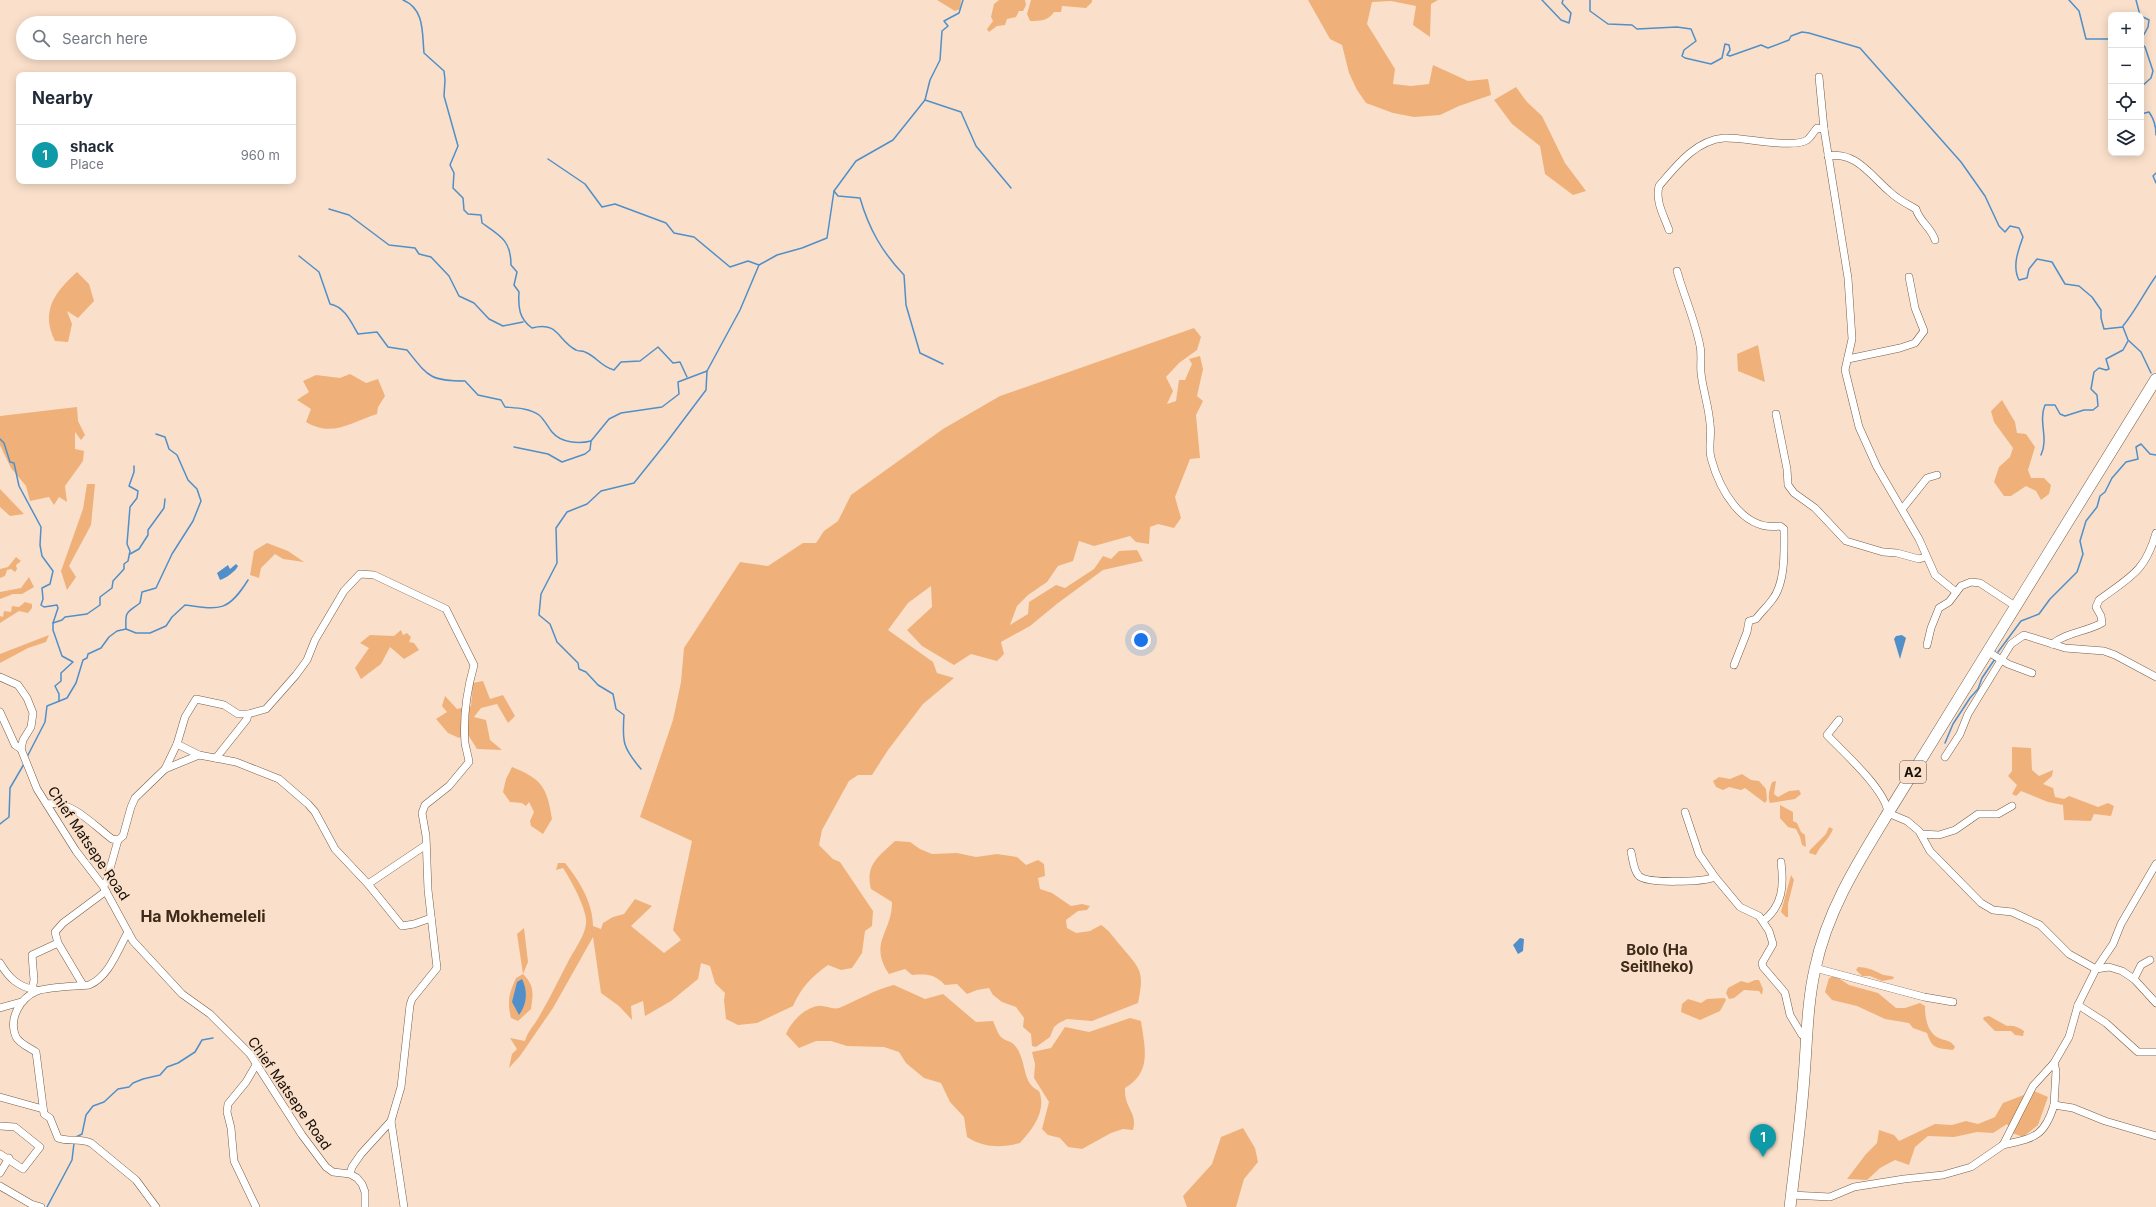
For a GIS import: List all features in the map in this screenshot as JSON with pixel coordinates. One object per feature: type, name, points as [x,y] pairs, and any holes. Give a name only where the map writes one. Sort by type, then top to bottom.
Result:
[{"type":"main road","name":"A2","points":[[1790,1207],[1802,1107],[1808,1014],[1815,968],[1832,914],[1848,881],[1888,813],[2156,379]]},
{"type":"street","points":[[1819,77],[1824,129],[1848,278],[1852,339],[1845,370],[1859,427],[1877,467],[1903,508],[1935,575],[1956,592]]},
{"type":"street","points":[[1669,230],[1659,204],[1659,186],[1683,157],[1708,143],[1724,138],[1792,144],[1807,140],[1817,128],[1824,129]]},
{"type":"street","points":[[1828,156],[1838,154],[1860,163],[1890,192],[1916,209],[1918,216],[1933,234],[1935,240]]},
{"type":"street","points":[[1677,271],[1686,294],[1700,347],[1701,374],[1711,426],[1710,456],[1717,476],[1732,504],[1751,521],[1774,527],[1780,526],[1784,529],[1784,561],[1779,585],[1773,600],[1762,610],[1756,619],[1749,621],[1747,632],[1734,664]]},
{"type":"street","points":[[1848,359],[1900,348],[1915,343],[1924,331],[1915,308],[1909,277]]},
{"type":"street","points":[[1776,414],[1787,469],[1788,485],[1794,493],[1815,508],[1846,541],[1883,552],[1897,553],[1918,559],[1926,557]]},
{"type":"street","points":[[1903,508],[1927,478],[1937,475]]},
{"type":"street","points":[[2052,644],[2075,632],[2094,627],[2102,623],[2101,616],[2096,607],[2099,600],[2143,566],[2151,551],[2156,533]]},
{"type":"street","points":[[83,985],[73,972],[58,943],[55,932],[63,923],[105,888],[118,840],[123,836],[135,798],[165,769],[178,744],[185,717],[196,699],[224,705],[238,714],[248,714],[266,709],[307,660],[315,640],[344,591],[360,574],[374,575],[446,609],[474,665],[468,686],[465,715],[465,744],[469,762],[464,765],[462,772],[452,783],[424,808],[422,817],[426,845],[431,918],[437,968],[412,999],[410,1005],[401,1087],[391,1121],[404,1207]]},
{"type":"street","points":[[1927,645],[1931,628],[1939,608],[1955,596],[1956,592],[1961,586],[1971,582],[1980,583],[2015,606]]},
{"type":"street","points":[[1945,757],[1960,734],[1968,714],[2001,659],[2011,644],[2024,635],[2065,648],[2104,651],[2115,654],[2156,677]]},
{"type":"street","points":[[1988,651],[2001,659],[2032,673]]},
{"type":"street","points":[[0,677],[18,685],[27,698],[33,713],[31,727],[23,740],[21,749]]},
{"type":"street","name":"Chief Matsepe Road","points":[[0,712],[4,730],[15,745],[21,749],[37,789],[76,851],[105,888],[133,941],[182,994],[229,1030],[250,1054],[326,1167],[333,1172],[350,1174]]},
{"type":"street","points":[[216,758],[247,719],[248,714]]},
{"type":"street","points":[[1839,720],[1827,735],[1872,782],[1887,805],[1888,813],[1907,820],[1921,834],[1930,851],[1981,903],[1993,910],[2012,912],[2040,925],[2069,954],[2096,969],[2115,968],[2134,979],[2156,1003]]},
{"type":"street","points":[[178,744],[199,755],[216,758],[256,770],[287,784],[315,812],[335,849],[368,884],[402,926],[414,924],[431,918]]},
{"type":"street","points":[[165,769],[199,755]]},
{"type":"street","points":[[47,804],[56,803],[66,806],[112,838],[118,840]]},
{"type":"street","points":[[1921,834],[1939,835],[1955,830],[1978,814],[1998,814],[2012,806]]},
{"type":"street","points":[[1685,812],[1699,854],[1715,877],[1740,907],[1759,916],[1763,920],[1773,944],[1762,963],[1763,967],[1785,994],[1790,1015],[1802,1035],[1807,1037]]},
{"type":"street","points":[[368,884],[426,845]]},
{"type":"street","points":[[1631,852],[1636,872],[1643,878],[1707,881],[1715,877]]},
{"type":"street","points":[[1763,920],[1773,914],[1782,890],[1783,879],[1781,862]]},
{"type":"street","points":[[2003,1145],[2033,1086],[2054,1063],[2069,1037],[2078,1005],[2096,969],[2113,944],[2121,924],[2156,864]]},
{"type":"street","points":[[0,962],[10,978],[21,985],[35,990],[83,985],[96,982],[109,966],[128,932]]},
{"type":"street","points":[[35,990],[32,955],[58,943]]},
{"type":"street","points":[[2134,979],[2141,965],[2150,960]]},
{"type":"street","points":[[1815,968],[1924,997],[1953,1002]]},
{"type":"street","points":[[35,990],[21,1002],[16,1010],[14,1023],[16,1037],[36,1052],[44,1114],[50,1118],[58,1138],[62,1140],[83,1140],[91,1143],[136,1180],[156,1207]]},
{"type":"street","points":[[0,1008],[21,1002]]},
{"type":"street","points":[[2078,1005],[2106,1023],[2138,1052],[2156,1052]]},
{"type":"street","points":[[1792,1196],[1830,1197],[1854,1187],[1904,1179],[1943,1175],[1971,1167],[2003,1145],[2026,1140],[2038,1134],[2048,1125],[2054,1105],[2054,1063]]},
{"type":"street","points":[[256,1065],[246,1082],[228,1104],[227,1112],[231,1128],[234,1161],[256,1207]]},
{"type":"street","points":[[0,1097],[43,1109]]},
{"type":"street","points":[[2054,1105],[2073,1108],[2111,1123],[2156,1136]]},
{"type":"street","points":[[365,1207],[365,1192],[362,1184],[357,1178],[350,1174],[352,1167],[361,1154],[391,1121]]},
{"type":"street","points":[[0,1126],[15,1127],[40,1147],[23,1169],[9,1158],[0,1154]]},
{"type":"street","points":[[0,1173],[9,1158]]},
{"type":"street","points":[[0,1186],[31,1204],[41,1207]]},
{"type":"shaded area","points":[[937,0],[961,0],[960,9],[955,11]]},
{"type":"shaded area","points":[[999,0],[1025,0],[1026,5],[1023,11],[1019,11],[1016,17],[1007,19],[1005,25],[997,26],[989,32],[987,29],[993,21],[991,17],[994,4]]},
{"type":"shaded area","points":[[1031,0],[1092,0],[1092,2],[1086,8],[1062,6],[1061,12],[1054,12],[1044,20],[1030,21],[1027,14]]},
{"type":"shaded area","points":[[1308,0],[1438,0],[1431,4],[1430,37],[1413,25],[1416,6],[1391,1],[1372,2],[1367,24],[1395,69],[1393,84],[1411,86],[1429,84],[1433,65],[1468,81],[1488,79],[1491,95],[1459,106],[1440,115],[1414,117],[1393,113],[1366,103],[1357,90],[1349,73],[1342,45],[1330,39]]},
{"type":"shaded area","points":[[1516,87],[1527,102],[1542,116],[1565,163],[1586,191],[1573,195],[1545,174],[1540,146],[1512,124],[1494,100]]},
{"type":"shaded area","points":[[77,272],[89,284],[94,301],[78,318],[67,311],[72,324],[68,342],[55,341],[49,320],[52,303],[62,287]]},
{"type":"shaded area","points":[[1194,328],[1201,337],[1197,350],[1179,363],[1166,377],[1173,391],[1167,404],[1176,401],[1179,380],[1185,380],[1192,364],[1189,359],[1200,356],[1203,369],[1197,396],[1203,401],[1196,415],[1200,458],[1190,459],[1175,497],[1181,518],[1174,528],[1158,524],[1150,527],[1149,544],[1136,542],[1130,536],[1094,546],[1079,541],[1073,561],[1058,566],[1047,582],[1028,595],[1017,606],[1010,625],[1028,614],[1029,602],[1056,585],[1065,588],[1094,569],[1103,556],[1111,559],[1119,551],[1137,550],[1143,561],[1103,570],[1058,603],[1030,626],[1001,642],[1004,654],[997,661],[971,654],[954,665],[922,646],[907,630],[932,607],[931,586],[908,603],[888,630],[933,662],[937,673],[954,678],[923,704],[888,750],[872,775],[858,775],[849,781],[822,830],[819,845],[833,859],[840,862],[873,911],[872,926],[865,931],[862,953],[852,968],[841,970],[828,965],[807,983],[793,1006],[757,1023],[738,1025],[726,1019],[724,1000],[725,993],[715,983],[710,966],[701,963],[698,979],[671,1001],[645,1016],[643,1001],[631,1006],[632,1020],[619,1006],[601,993],[593,937],[553,1008],[520,1056],[509,1068],[512,1054],[517,1049],[510,1038],[525,1041],[580,942],[585,929],[586,918],[582,904],[563,868],[556,870],[558,863],[565,863],[580,884],[591,909],[593,926],[601,929],[603,923],[613,917],[624,914],[635,899],[652,906],[631,926],[664,953],[681,940],[673,930],[692,841],[640,817],[673,720],[681,682],[684,648],[740,562],[768,566],[803,543],[816,543],[824,531],[838,521],[851,495],[943,429],[1000,396]]},
{"type":"shaded area","points":[[1758,345],[1765,382],[1738,371],[1737,354]]},
{"type":"shaded area","points":[[350,374],[366,383],[378,379],[385,396],[378,407],[377,414],[333,429],[316,427],[306,422],[311,409],[297,400],[309,392],[303,381],[316,375],[340,378]]},
{"type":"shaded area","points":[[2002,400],[2015,422],[2017,433],[2026,434],[2035,447],[2028,470],[2031,478],[2044,478],[2051,485],[2049,494],[2041,500],[2036,491],[2026,486],[2011,496],[2004,496],[1994,482],[1999,467],[2010,457],[2013,448],[1994,422],[1991,411]]},
{"type":"shaded area","points":[[77,407],[78,421],[85,435],[81,440],[75,432],[75,449],[84,451],[83,461],[65,486],[67,502],[59,497],[54,505],[49,497],[30,501],[26,486],[11,468],[0,445],[0,416]]},
{"type":"shaded area","points":[[87,484],[95,484],[91,525],[69,566],[76,577],[67,590],[61,571],[83,509]]},
{"type":"shaded area","points":[[0,489],[24,514],[10,516],[0,507]]},
{"type":"shaded area","points":[[267,543],[288,551],[304,562],[283,559],[275,554],[261,568],[259,578],[250,575],[254,551]]},
{"type":"shaded area","points":[[16,557],[21,561],[16,565],[17,569],[15,572],[11,569],[7,570],[5,576],[0,578],[0,569],[8,567]]},
{"type":"shaded area","points":[[29,577],[34,587],[22,594],[13,594],[0,599],[0,592],[21,588]]},
{"type":"shaded area","points":[[25,602],[32,604],[32,608],[28,613],[19,611],[0,623],[0,616],[3,617],[4,611],[11,612],[12,606],[19,607]]},
{"type":"shaded area","points":[[401,630],[403,635],[407,633],[411,637],[409,642],[414,643],[419,650],[404,659],[390,647],[381,664],[361,679],[355,668],[369,648],[360,643],[370,635],[394,636]]},
{"type":"shaded area","points":[[49,635],[46,642],[28,648],[0,663],[0,654]]},
{"type":"shaded area","points":[[483,681],[490,699],[503,695],[515,716],[508,723],[497,704],[481,708],[474,717],[486,720],[490,740],[502,750],[477,749],[467,733],[459,738],[448,733],[436,719],[447,712],[442,706],[445,696],[457,709],[471,706],[473,683]]},
{"type":"shaded area","points":[[2012,747],[2031,748],[2032,770],[2039,776],[2053,770],[2052,776],[2043,784],[2053,788],[2055,797],[2064,799],[2069,796],[2098,807],[2108,803],[2114,806],[2111,816],[2094,814],[2091,821],[2064,820],[2063,805],[2048,802],[2021,791],[2016,796],[2012,794],[2017,785],[2008,776],[2012,771]]},
{"type":"shaded area","points":[[512,767],[537,780],[545,792],[552,819],[543,834],[531,826],[530,821],[534,812],[529,802],[526,806],[522,803],[510,802],[503,792],[506,779]]},
{"type":"shaded area","points":[[1742,774],[1751,780],[1759,781],[1766,789],[1767,800],[1765,803],[1745,788],[1741,790],[1729,787],[1723,790],[1716,787],[1713,781],[1719,777],[1730,779]]},
{"type":"shaded area","points":[[1776,781],[1774,794],[1778,797],[1789,791],[1799,790],[1801,794],[1795,799],[1770,803],[1770,787],[1772,782]]},
{"type":"shaded area","points":[[1780,805],[1793,812],[1793,821],[1797,823],[1801,832],[1805,835],[1806,847],[1802,845],[1796,829],[1788,827],[1780,818]]},
{"type":"shaded area","points":[[1829,827],[1833,829],[1816,855],[1809,853],[1810,850],[1826,834]]},
{"type":"shaded area","points":[[895,841],[910,842],[920,849],[932,854],[957,853],[976,857],[997,854],[1017,857],[1026,865],[1038,860],[1044,864],[1045,876],[1038,878],[1040,889],[1052,893],[1071,906],[1082,904],[1090,906],[1087,910],[1078,911],[1066,920],[1067,928],[1076,933],[1090,931],[1101,925],[1112,935],[1136,965],[1141,976],[1138,1003],[1092,1021],[1067,1019],[1054,1027],[1050,1037],[1036,1047],[1032,1046],[1031,1034],[1023,1027],[1024,1018],[1016,1007],[1002,1002],[993,995],[989,988],[977,990],[967,994],[957,984],[945,985],[934,977],[912,975],[905,969],[889,974],[883,963],[881,946],[889,922],[892,902],[871,889],[870,874],[871,867],[874,862]]},
{"type":"shaded area","points":[[1791,875],[1794,880],[1788,904],[1788,917],[1786,917],[1781,912]]},
{"type":"shaded area","points":[[524,928],[528,962],[523,974],[517,934]]},
{"type":"shaded area","points":[[1858,967],[1867,968],[1882,975],[1894,977],[1893,979],[1882,981],[1870,976],[1862,976],[1856,970]]},
{"type":"shaded area","points":[[523,974],[530,982],[532,990],[531,1009],[518,1021],[511,1018],[509,998],[516,978]]},
{"type":"shaded area","points":[[1835,976],[1849,985],[1878,993],[1896,1008],[1905,1008],[1920,1003],[1925,1006],[1926,1020],[1929,1029],[1935,1036],[1950,1042],[1955,1047],[1953,1050],[1936,1047],[1931,1042],[1927,1033],[1913,1028],[1909,1023],[1885,1019],[1857,1006],[1832,1000],[1825,992],[1829,978]]},
{"type":"shaded area","points":[[1759,980],[1763,989],[1762,995],[1759,991],[1744,990],[1734,998],[1729,999],[1726,993],[1728,988],[1741,981],[1748,983]]},
{"type":"shaded area","points":[[894,985],[925,999],[943,994],[976,1022],[993,1021],[1000,1036],[1013,1043],[1020,1054],[1028,1080],[1034,1088],[1039,1091],[1041,1098],[1040,1112],[1037,1119],[1030,1132],[1020,1143],[1006,1146],[993,1146],[973,1141],[967,1137],[964,1117],[950,1102],[941,1083],[924,1078],[906,1063],[899,1052],[884,1047],[847,1046],[831,1041],[816,1041],[799,1048],[786,1034],[791,1025],[799,1016],[813,1007],[823,1006],[839,1008],[873,992]]},
{"type":"shaded area","points":[[1725,998],[1726,1000],[1720,1011],[1700,1020],[1681,1012],[1682,1004],[1688,999],[1701,1003],[1707,999]]},
{"type":"shaded area","points":[[1989,1016],[2007,1026],[2020,1028],[2024,1031],[2023,1036],[2015,1035],[2011,1031],[1995,1031],[1983,1019],[1984,1017]]},
{"type":"shaded area","points":[[1130,1018],[1141,1021],[1145,1050],[1145,1059],[1139,1075],[1134,1082],[1125,1088],[1125,1095],[1134,1119],[1133,1130],[1123,1129],[1111,1133],[1082,1149],[1068,1147],[1060,1138],[1048,1135],[1042,1129],[1049,1102],[1034,1078],[1035,1064],[1032,1052],[1051,1048],[1065,1027],[1089,1032]]},
{"type":"shaded area","points":[[2034,1091],[2048,1097],[2038,1125],[2023,1137],[2012,1133],[2007,1124],[1993,1133],[1977,1132],[1954,1137],[1928,1136],[1915,1147],[1909,1165],[1895,1160],[1880,1168],[1867,1180],[1847,1179],[1866,1154],[1877,1143],[1879,1130],[1894,1135],[1899,1141],[1935,1124],[1952,1125],[1966,1121],[1978,1124],[1995,1117],[2003,1103]]},
{"type":"shaded area","points":[[1243,1128],[1255,1148],[1258,1162],[1244,1179],[1236,1207],[1187,1207],[1183,1196],[1212,1164],[1221,1137]]},
{"type":"water","points":[[236,564],[238,566],[235,570],[220,580],[217,573],[228,565],[230,569]]},
{"type":"water","points":[[1902,635],[1906,638],[1900,659],[1894,639],[1896,636]]},
{"type":"water","points":[[1520,938],[1524,939],[1523,951],[1518,954],[1513,945]]},
{"type":"water","points":[[522,979],[526,997],[524,1006],[519,1015],[512,1002],[517,982]]},
{"type":"waterway","points":[[403,0],[410,4],[419,15],[424,53],[444,71],[444,96],[458,146],[450,165],[454,173],[453,188],[463,198],[464,210],[468,214],[481,215],[482,223],[500,236],[507,245],[511,257],[511,265],[517,272],[514,285],[519,292],[519,308],[524,321],[532,328],[548,327],[553,329],[577,351],[584,351],[609,369],[614,370],[621,362],[640,361],[658,347],[673,363],[680,362],[687,377]]},
{"type":"waterway","points":[[641,769],[627,750],[623,732],[624,715],[616,709],[613,694],[598,685],[586,672],[579,669],[578,663],[557,642],[550,624],[539,615],[541,594],[557,563],[556,528],[567,512],[587,504],[601,491],[634,483],[666,443],[706,390],[707,371],[740,310],[759,265],[777,255],[802,248],[827,238],[834,191],[856,161],[893,140],[925,100],[930,80],[940,60],[942,31],[948,26],[944,21],[959,13],[963,0]]},
{"type":"waterway","points":[[1542,0],[1561,20],[1569,23],[1571,13],[1562,3],[1563,0]]},
{"type":"waterway","points":[[1590,0],[1590,11],[1608,24],[1632,25],[1637,29],[1677,27],[1691,29],[1696,41],[1684,50],[1682,56],[1711,64],[1722,58],[1725,44],[1729,45],[1730,50],[1727,55],[1730,56],[1761,45],[1768,48],[1789,40],[1791,36],[1802,32],[1860,48],[1961,162],[1985,196],[1999,226],[2005,232],[2010,226],[2019,228],[2023,237],[2016,264],[2019,280],[2027,278],[2029,269],[2037,259],[2052,262],[2065,284],[2079,286],[2092,297],[2101,310],[2101,318],[2104,329],[2123,327],[2128,340],[2141,352],[2151,373]]},
{"type":"waterway","points":[[2069,0],[2079,11],[2086,39],[2108,39]]},
{"type":"waterway","points":[[2136,0],[2139,12]]},
{"type":"waterway","points":[[2144,18],[2149,20],[2148,27],[2144,34]]},
{"type":"waterway","points":[[2144,46],[2153,71],[2151,78],[2144,84]]},
{"type":"waterway","points":[[925,100],[961,112],[976,146],[1011,188]]},
{"type":"waterway","points":[[2144,113],[2149,112],[2152,117],[2156,129],[2156,135]]},
{"type":"waterway","points":[[548,159],[585,184],[602,207],[615,204],[666,223],[674,233],[694,237],[730,267],[748,261],[759,265]]},
{"type":"waterway","points":[[2156,173],[2153,176],[2156,183]]},
{"type":"waterway","points":[[834,191],[838,196],[860,198],[877,240],[889,258],[904,275],[906,305],[920,353],[943,364]]},
{"type":"waterway","points":[[329,209],[349,215],[389,245],[415,248],[419,254],[431,257],[449,276],[459,296],[474,303],[489,319],[503,326],[523,322]]},
{"type":"waterway","points":[[299,256],[319,272],[330,304],[340,308],[344,312],[358,334],[377,332],[388,347],[407,350],[420,366],[430,375],[444,380],[465,381],[478,395],[501,400],[505,407],[531,411],[539,415],[552,432],[560,438],[570,442],[591,441]]},
{"type":"waterway","points":[[2123,326],[2156,276]]},
{"type":"waterway","points":[[2041,455],[2044,442],[2043,411],[2045,405],[2055,405],[2060,414],[2065,416],[2084,410],[2093,410],[2098,406],[2097,395],[2091,389],[2094,372],[2099,368],[2106,370],[2109,369],[2106,359],[2123,350],[2128,341]]},
{"type":"waterway","points":[[514,447],[548,454],[562,462],[585,454],[590,450],[591,441],[609,419],[621,413],[662,407],[679,394],[678,382],[707,371]]},
{"type":"waterway","points":[[27,757],[45,722],[47,706],[67,698],[76,683],[83,660],[87,658],[88,654],[101,648],[109,637],[117,631],[126,629],[126,618],[128,613],[140,603],[142,592],[156,588],[172,554],[193,521],[201,501],[197,489],[188,480],[177,455],[169,449],[165,437],[156,434]]},
{"type":"waterway","points":[[0,439],[4,443],[10,462],[14,463],[19,486],[41,527],[40,545],[42,556],[53,571],[50,584],[42,588],[43,599],[41,605],[44,607],[57,605],[58,608],[53,623],[53,630],[62,656],[73,662],[61,673],[61,681],[55,686],[59,694],[59,701]]},
{"type":"waterway","points":[[1998,652],[2021,621],[2039,614],[2050,599],[2077,572],[2083,554],[2080,541],[2086,521],[2097,507],[2100,496],[2105,492],[2112,478],[2126,462],[2138,459],[2136,447],[2141,444],[2150,454],[2156,455]]},
{"type":"waterway","points":[[53,623],[62,620],[65,617],[87,614],[100,605],[100,597],[112,588],[113,581],[124,569],[124,564],[128,561],[130,551],[127,544],[130,507],[137,498],[138,491],[129,486],[134,472],[134,466]]},
{"type":"waterway","points":[[130,554],[139,549],[148,535],[148,530],[164,508],[165,499]]},
{"type":"waterway","points":[[126,629],[136,633],[150,633],[166,626],[172,617],[185,605],[207,608],[222,606],[235,598],[248,580]]},
{"type":"waterway","points":[[1945,743],[1953,724],[1970,698],[1978,689],[1982,678],[1995,659]]},
{"type":"waterway","points":[[0,824],[9,817],[10,788],[24,764]]},
{"type":"waterway","points":[[76,1137],[82,1134],[86,1115],[93,1106],[104,1102],[118,1089],[129,1087],[133,1083],[143,1079],[160,1075],[167,1067],[178,1063],[195,1052],[202,1040],[213,1038]]},
{"type":"waterway","points":[[47,1207],[72,1160],[74,1143]]},
{"type":"place","name":"shack","points":[[1763,1157]]},
{"type":"district","name":"Ha Mokhemeleli","points":[[203,916]]},
{"type":"district","name":"Bolo (Ha Seitlheko)","points":[[1657,958]]}]
